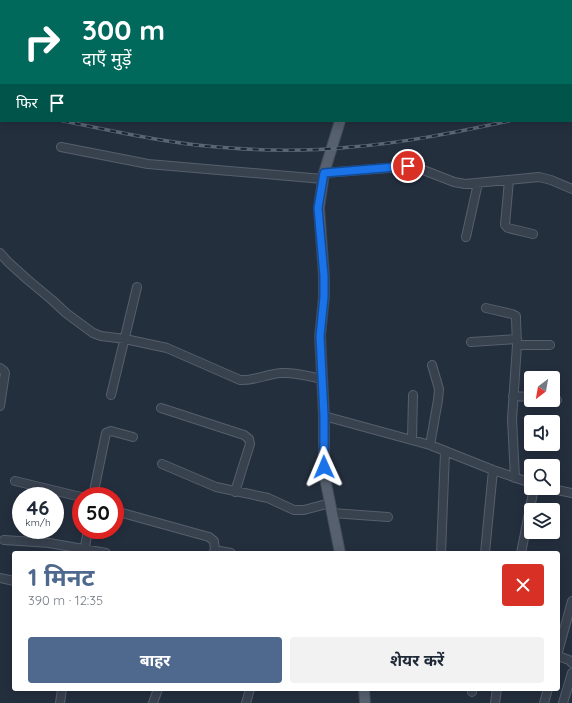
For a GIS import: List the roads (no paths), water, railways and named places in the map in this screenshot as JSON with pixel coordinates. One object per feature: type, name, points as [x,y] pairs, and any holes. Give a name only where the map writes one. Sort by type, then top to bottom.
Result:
[{"type":"main road","points":[[340,122],[323,176],[318,208],[324,276],[324,297],[320,336],[325,478],[340,551]]},
{"type":"main road","points":[[364,691],[365,703]]},
{"type":"street","points":[[61,147],[148,164],[323,176],[414,166],[454,182],[465,184],[545,178],[572,189]]},
{"type":"street","points":[[509,180],[505,225],[508,228],[532,234]]},
{"type":"street","points":[[466,237],[478,183]]},
{"type":"street","points":[[0,253],[28,280],[89,331],[101,336],[125,339],[167,348],[240,380],[250,380],[268,375],[288,373],[322,379]]},
{"type":"street","points":[[111,395],[137,287]]},
{"type":"street","points":[[486,308],[514,315],[516,319],[517,342],[512,419],[515,478]]},
{"type":"street","points":[[470,342],[517,342],[550,345]]},
{"type":"street","points":[[430,445],[439,389],[432,365]]},
{"type":"street","points":[[0,368],[5,373],[0,406]]},
{"type":"street","points":[[412,440],[413,395]]},
{"type":"street","points":[[513,396],[524,397]]},
{"type":"street","points":[[161,408],[244,435],[249,439],[250,444],[235,492]]},
{"type":"street","points":[[324,416],[430,445],[445,452],[524,481]]},
{"type":"street","points":[[95,487],[106,433],[111,431],[133,437]]},
{"type":"street","points":[[441,551],[445,452]]},
{"type":"street","points":[[162,464],[216,487],[268,498],[299,511],[330,503]]},
{"type":"street","points":[[485,551],[493,470]]},
{"type":"street","points":[[15,481],[72,495]]},
{"type":"street","points":[[560,490],[572,493]]},
{"type":"street","points":[[521,551],[533,495]]},
{"type":"street","points":[[332,513],[388,517]]},
{"type":"street","points":[[124,514],[209,537],[214,541],[214,551]]},
{"type":"street","points":[[4,540],[49,543],[85,551],[87,539]]},
{"type":"street","points":[[0,578],[12,581]]},
{"type":"street","points":[[560,645],[572,601]]},
{"type":"street","points":[[560,657],[569,660],[572,663]]},
{"type":"street","points":[[563,703],[572,672]]},
{"type":"street","points":[[60,703],[62,691]]},
{"type":"street","points":[[154,703],[157,691]]},
{"type":"street","points":[[246,703],[249,691]]},
{"type":"street","points":[[495,703],[497,691]]},
{"type":"street","points":[[544,703],[547,691]]},
{"type":"railway","points":[[68,122],[146,138],[188,144],[276,150],[321,149],[391,143],[504,122]]}]
